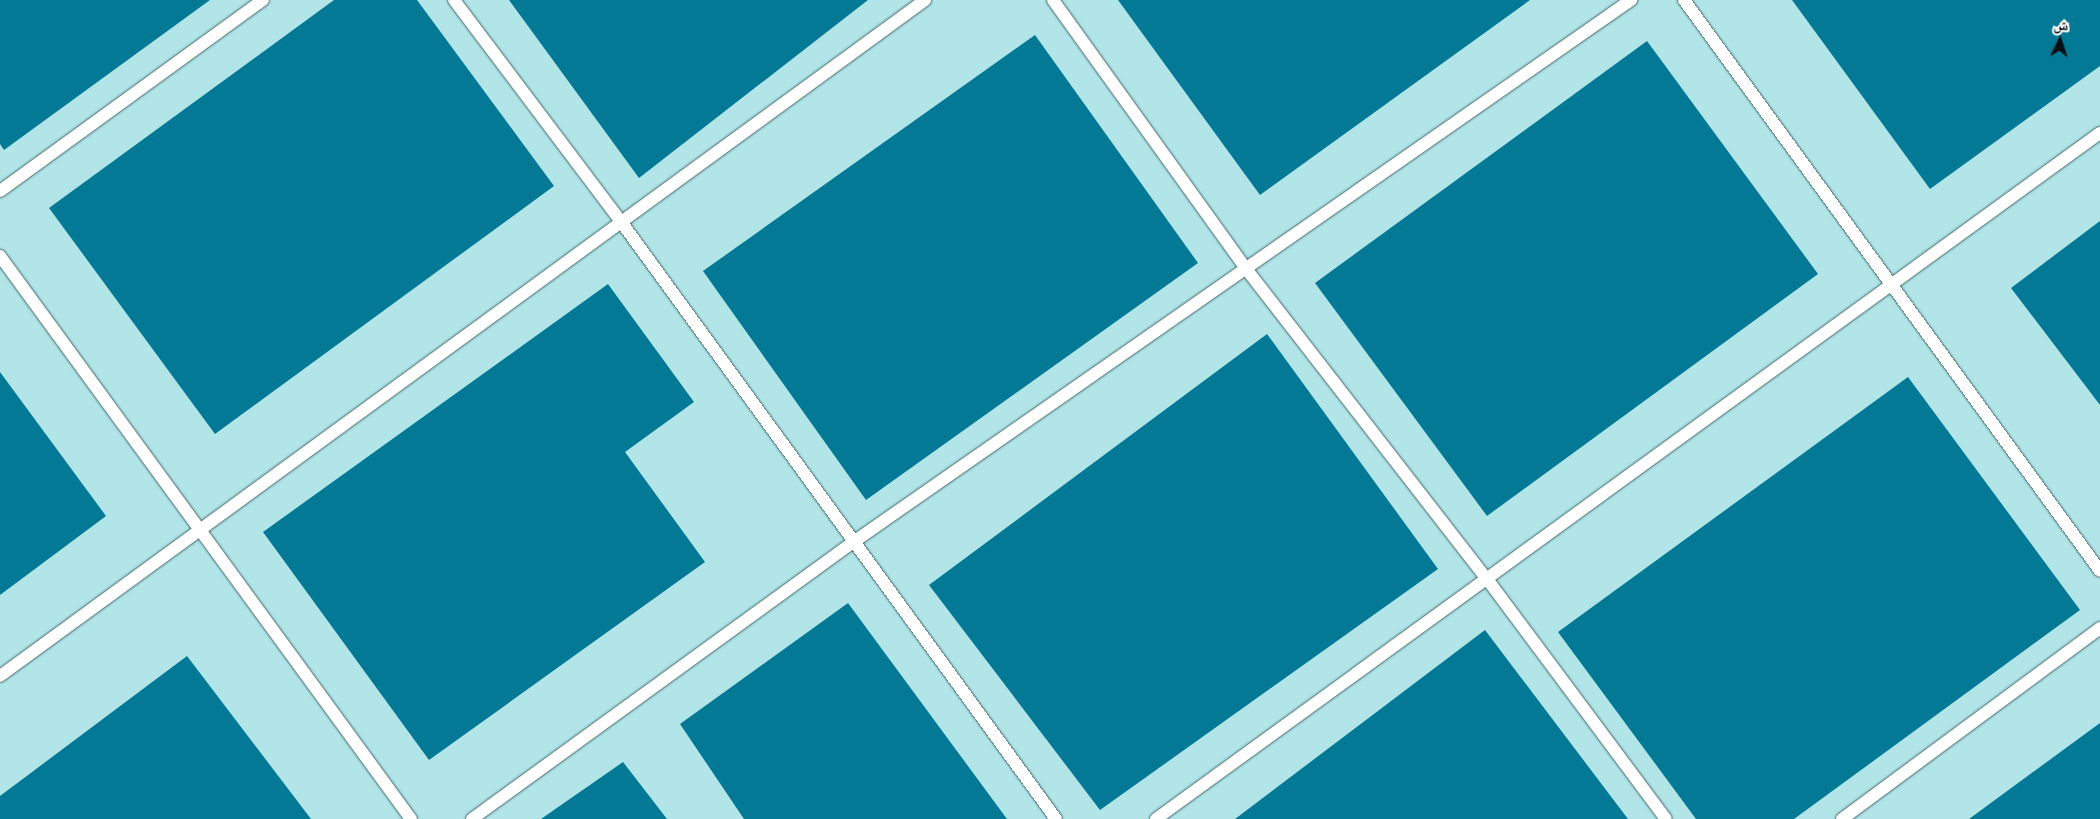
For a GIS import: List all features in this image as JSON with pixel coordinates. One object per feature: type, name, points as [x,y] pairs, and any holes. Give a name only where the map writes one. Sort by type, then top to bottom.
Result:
[{"type":"lane","points":[[0,192],[262,0]]},
{"type":"lane","points":[[454,0],[622,223],[852,543],[1056,819]]},
{"type":"lane","points":[[0,676],[201,532],[925,0]]},
{"type":"lane","points":[[1053,0],[1246,270],[1487,579],[1666,819]]},
{"type":"lane","points":[[472,819],[852,543],[1631,0]]},
{"type":"lane","points":[[1684,0],[2100,571]]},
{"type":"lane","points":[[1156,819],[2100,133]]},
{"type":"lane","points":[[0,256],[411,819]]},
{"type":"lane","points":[[1842,819],[2100,628]]},
{"type":"shaded area","points":[[0,0],[2100,0],[2100,819],[0,819]]},
{"type":"building","points":[[0,0],[210,0],[4,150],[0,144]]},
{"type":"building","points":[[334,0],[417,0],[554,186],[215,434],[49,208]]},
{"type":"building","points":[[509,0],[868,0],[639,178]]},
{"type":"building","points":[[1118,0],[1530,0],[1260,195]]},
{"type":"building","points":[[1792,0],[2100,0],[2100,66],[1930,189]]},
{"type":"building","points":[[1035,35],[1198,263],[866,500],[703,271]]},
{"type":"building","points":[[1647,41],[1818,274],[1487,516],[1315,283]]},
{"type":"building","points":[[2100,221],[2100,405],[2011,288]]},
{"type":"building","points":[[608,284],[694,402],[625,452],[705,562],[429,760],[263,532]]},
{"type":"building","points":[[1267,334],[1438,569],[1100,810],[929,585]]},
{"type":"building","points":[[0,372],[106,516],[0,595]]},
{"type":"building","points":[[1908,377],[2080,610],[1794,819],[1696,819],[1558,632]]},
{"type":"building","points":[[848,603],[1007,819],[744,819],[680,724]]},
{"type":"building","points":[[1485,630],[1628,819],[1235,819]]},
{"type":"building","points":[[187,656],[311,819],[0,819],[0,796]]},
{"type":"building","points":[[2100,723],[2100,819],[1969,819]]},
{"type":"building","points":[[623,762],[667,819],[541,819]]}]
